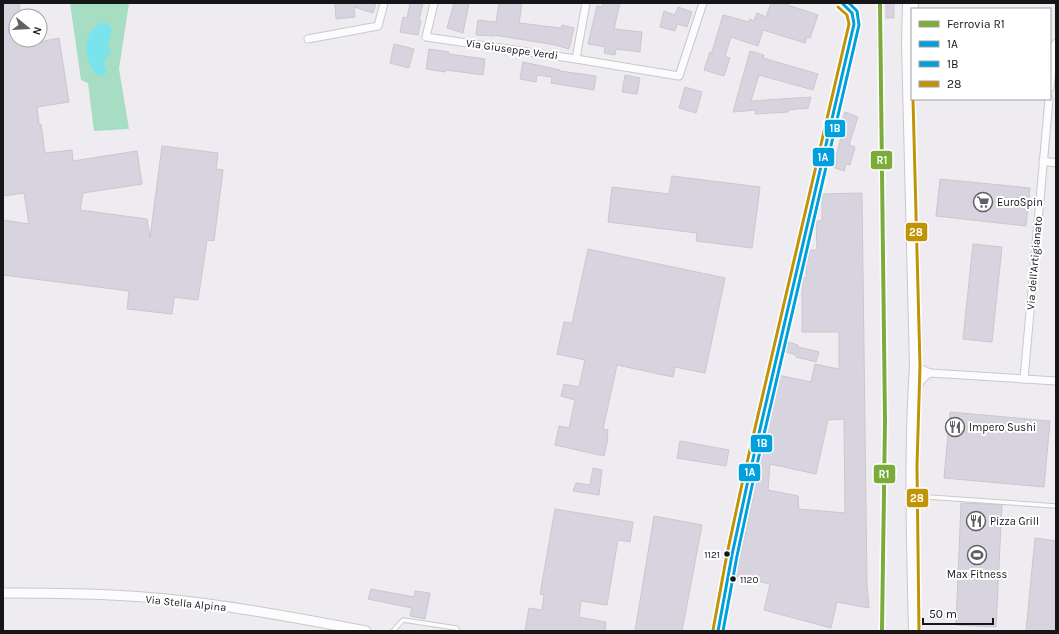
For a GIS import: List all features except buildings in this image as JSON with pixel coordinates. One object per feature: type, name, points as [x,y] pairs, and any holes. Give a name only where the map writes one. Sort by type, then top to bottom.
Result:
[{"type":"main road","points":[[908,3],[915,366],[912,407],[914,631]]},
{"type":"street","points":[[308,39],[378,26],[384,3]]},
{"type":"street","name":"Via Giuseppe Verdi","points":[[434,3],[426,37],[576,59]]},
{"type":"street","points":[[586,3],[576,59],[679,76],[703,3]]},
{"type":"street","points":[[718,631],[747,485],[854,24],[852,13],[842,3]]},
{"type":"street","points":[[908,43],[911,32]]},
{"type":"street","points":[[1051,78],[1054,46],[1056,43]]},
{"type":"street","name":"Via dell'Artigianato","points":[[1024,379],[1049,100]]},
{"type":"street","points":[[1043,161],[1056,163]]},
{"type":"street","points":[[915,366],[930,373],[1056,381]]},
{"type":"street","points":[[912,407],[919,384],[923,377],[930,373]]},
{"type":"street","name":"Via Stella Alpina","points":[[3,593],[70,593],[172,600],[208,604],[366,631]]},
{"type":"lane","points":[[912,496],[1056,506]]},
{"type":"lane","points":[[393,631],[403,620],[456,628],[458,631]]},
{"type":"green space","points":[[70,3],[129,3],[119,69],[129,129],[94,131],[88,83],[81,80]]},
{"type":"water","points":[[104,22],[108,24],[112,30],[108,43],[111,51],[103,64],[107,69],[103,75],[97,75],[92,69],[88,60],[86,49],[88,38],[93,28]]},
{"type":"rail line","name":"R1","points":[[880,3],[885,421],[882,631]]},
{"type":"transit line","name":"1A","points":[[718,631],[747,485],[854,24],[852,13],[842,3]]},
{"type":"transit line","name":"1B","points":[[723,631],[752,486],[859,25],[857,11],[849,3]]},
{"type":"transit line","name":"28","points":[[713,630],[742,484],[849,24],[847,15],[838,7]]},
{"type":"transit line","name":"28","points":[[913,100],[920,366],[917,465],[919,631]]},
{"type":"place","name":"EuroSpin","points":[[983,202]]},
{"type":"place","name":"Impero Sushi","points":[[955,427]]},
{"type":"place","name":"Pizza Grill","points":[[976,521]]},
{"type":"place","name":"1121","points":[[727,554]]},
{"type":"place","name":"Max Fitness","points":[[977,555]]},
{"type":"place","name":"1120","points":[[733,579]]}]
